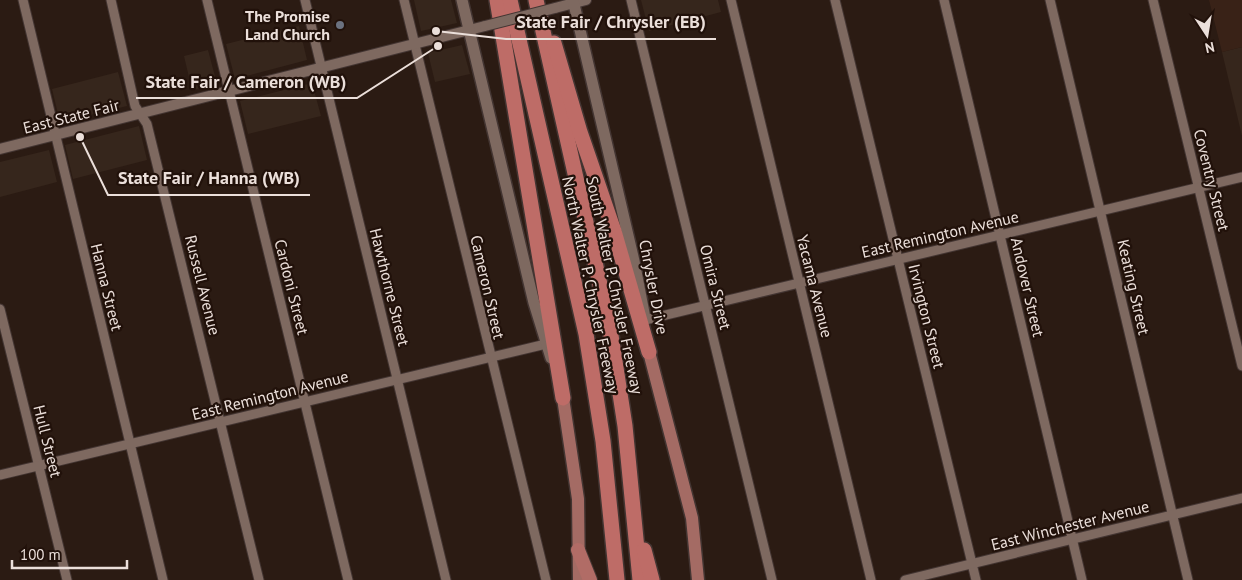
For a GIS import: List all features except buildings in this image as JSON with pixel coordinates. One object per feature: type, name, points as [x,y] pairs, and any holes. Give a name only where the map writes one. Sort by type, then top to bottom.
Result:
[{"type":"highway","points":[[497,0],[563,398]]},
{"type":"highway","name":"North Walter P. Chrysler Freeway","points":[[510,0],[586,334],[603,441],[617,580]]},
{"type":"highway","points":[[537,0],[547,18],[580,132],[614,231],[649,352]]},
{"type":"highway","name":"South Walter P. Chrysler Freeway","points":[[537,0],[610,329],[625,426],[640,580]]},
{"type":"highway","points":[[634,516],[652,580]]},
{"type":"highway","points":[[578,550],[590,580]]},
{"type":"main road","points":[[462,0],[533,298],[563,398],[578,499],[579,580]]},
{"type":"main road","name":"Chrysler Drive","points":[[573,2],[634,261],[649,352],[692,518],[698,580]]},
{"type":"main road","points":[[692,518],[707,580]]},
{"type":"street","name":"Hanna Street","points":[[23,0],[54,135],[163,580]]},
{"type":"street","name":"Russell Avenue","points":[[111,0],[135,106],[148,124],[259,580]]},
{"type":"street","name":"Cardoni Street","points":[[207,0],[348,580]]},
{"type":"street","name":"Hawthorne Street","points":[[305,0],[446,580]]},
{"type":"street","name":"Cameron Street","points":[[404,0],[546,580]]},
{"type":"street","name":"East State Fair","points":[[0,150],[586,0]]},
{"type":"street","name":"Omira Street","points":[[631,0],[772,580]]},
{"type":"street","name":"Yacama Avenue","points":[[730,0],[871,580]]},
{"type":"street","name":"Irvington Street","points":[[835,0],[976,580]]},
{"type":"street","name":"Andover Street","points":[[944,0],[1082,580]]},
{"type":"street","name":"Keating Street","points":[[1050,0],[1188,580]]},
{"type":"street","name":"Coventry Street","points":[[1153,0],[1242,366]]},
{"type":"street","name":"East Remington Avenue","points":[[645,320],[1242,177]]},
{"type":"street","name":"Hull Street","points":[[0,309],[67,580]]},
{"type":"street","name":"East Remington Avenue","points":[[0,475],[546,344]]},
{"type":"street","name":"East Winchester Avenue","points":[[905,580],[1242,498]]},
{"type":"shaded area","points":[[414,0],[451,0],[457,23],[421,31]]},
{"type":"shaded area","points":[[641,0],[718,0],[721,12],[649,31]]},
{"type":"shaded area","points":[[1209,0],[1242,0],[1242,47],[1222,52]]},
{"type":"shaded area","points":[[299,26],[307,60],[235,79],[226,44]]},
{"type":"shaded area","points":[[462,45],[470,74],[435,82],[428,53]]},
{"type":"shaded area","points":[[1242,47],[1242,136],[1222,52]]},
{"type":"shaded area","points":[[208,50],[217,84],[192,90],[184,56]]},
{"type":"shaded area","points":[[118,72],[127,106],[60,122],[52,89]]},
{"type":"shaded area","points":[[312,83],[321,116],[248,134],[240,101]]},
{"type":"shaded area","points":[[139,126],[147,160],[73,179],[65,145]]},
{"type":"shaded area","points":[[49,150],[57,182],[0,197],[0,162]]},
{"type":"place","name":"The Promise Land Church","points":[[340,25]]},
{"type":"place","name":"State Fair / Chrysler (EB)","points":[[436,31]]},
{"type":"place","name":"State Fair / Cameron (WB)","points":[[438,46]]},
{"type":"place","name":"State Fair / Hanna (WB)","points":[[80,137]]}]
